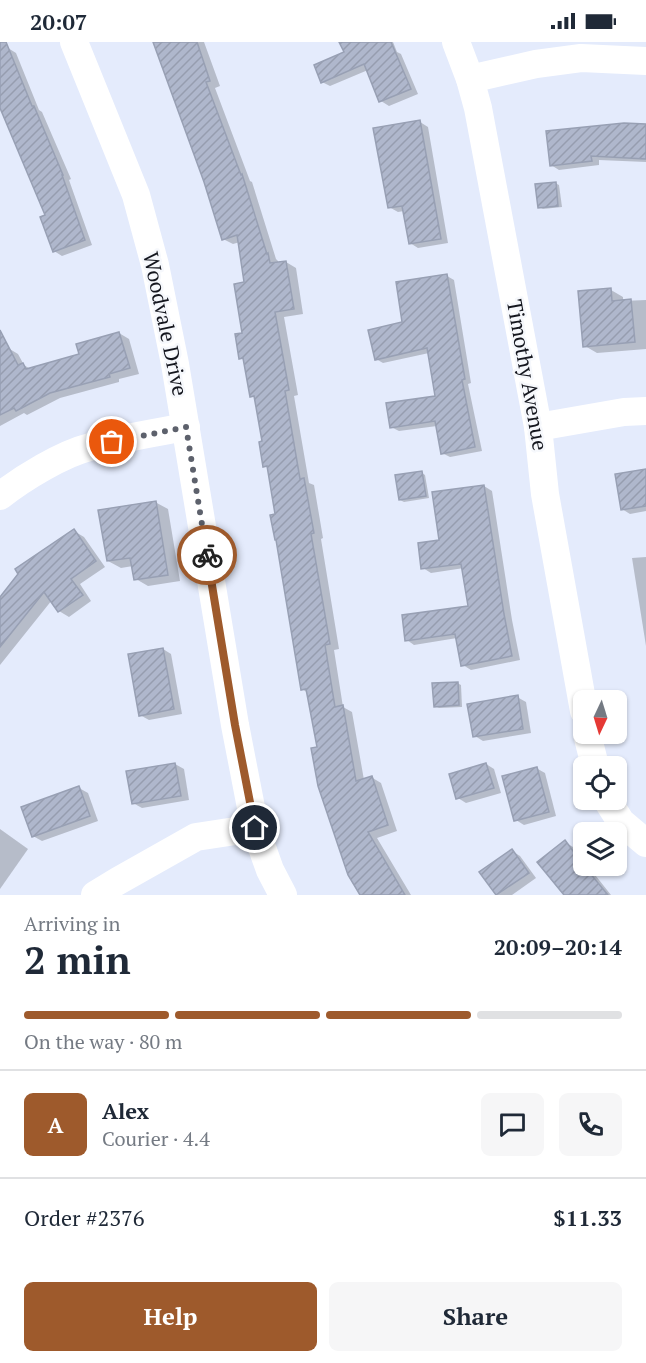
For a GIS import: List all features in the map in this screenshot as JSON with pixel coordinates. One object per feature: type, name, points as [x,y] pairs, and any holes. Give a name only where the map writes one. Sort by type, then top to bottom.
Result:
[{"type":"street","name":"Woodvale Drive","points":[[74,42],[136,195],[155,265],[175,364],[235,725],[255,828],[270,870],[283,895]]},
{"type":"street","name":"Timothy Avenue","points":[[456,42],[478,108],[538,427],[545,494],[580,690]]},
{"type":"street","points":[[470,80],[536,64],[581,58],[646,61]]},
{"type":"street","points":[[538,427],[624,412],[646,411]]},
{"type":"street","points":[[0,496],[18,482],[72,453],[90,447],[186,427]]},
{"type":"street","points":[[613,810],[621,822],[646,843]]},
{"type":"street","points":[[95,895],[196,837],[255,828]]},
{"type":"building","points":[[0,42],[6,42],[32,106],[34,106],[63,175],[85,240],[53,252],[40,217],[45,215],[0,108]]},
{"type":"building","points":[[153,42],[197,42],[210,81],[206,82],[242,174],[270,263],[286,261],[294,309],[275,312],[289,390],[285,391],[300,479],[304,478],[314,533],[311,534],[330,644],[325,645],[335,707],[343,705],[356,781],[372,776],[388,825],[368,832],[405,895],[360,895],[348,875],[318,786],[311,748],[317,747],[306,689],[301,690],[270,515],[275,514],[267,466],[263,467],[259,442],[262,441],[254,396],[250,397],[243,358],[239,359],[235,334],[242,333],[234,284],[244,282],[237,235],[222,240],[204,182]]},
{"type":"building","points":[[339,42],[391,42],[411,89],[379,102],[364,64],[321,83],[314,65],[344,52]]},
{"type":"building","points":[[420,120],[441,239],[409,244],[402,206],[388,208],[373,128]]},
{"type":"building","points":[[624,123],[646,124],[646,159],[591,156],[592,161],[550,166],[546,131]]},
{"type":"building","points":[[556,182],[558,206],[538,208],[535,184]]},
{"type":"building","points":[[447,274],[465,379],[462,380],[475,447],[441,454],[435,421],[390,428],[386,403],[435,396],[427,348],[375,360],[368,330],[402,322],[396,282]]},
{"type":"building","points":[[611,288],[612,301],[631,299],[635,342],[583,347],[578,291]]},
{"type":"building","points":[[0,330],[18,365],[23,363],[26,369],[79,354],[76,344],[119,332],[130,368],[109,374],[110,377],[50,393],[16,411],[14,408],[0,415]]},
{"type":"building","points":[[646,469],[646,506],[621,510],[615,474]]},
{"type":"building","points":[[422,471],[426,496],[399,500],[395,475]]},
{"type":"building","points":[[484,485],[512,656],[461,666],[455,634],[405,641],[402,615],[468,606],[461,564],[421,569],[418,543],[439,540],[432,492]]},
{"type":"building","points":[[156,501],[168,575],[134,580],[130,558],[107,561],[98,510]]},
{"type":"building","points":[[74,529],[96,561],[71,579],[83,595],[58,612],[44,592],[0,647],[0,597],[18,574],[15,569]]},
{"type":"building","points":[[163,648],[174,709],[139,716],[128,654]]},
{"type":"building","points":[[458,682],[459,705],[434,707],[432,683]]},
{"type":"building","points":[[518,695],[523,729],[473,737],[467,704]]},
{"type":"building","points":[[175,763],[181,796],[132,804],[126,771]]},
{"type":"building","points":[[486,763],[494,788],[456,799],[449,774]]},
{"type":"building","points":[[537,767],[549,812],[514,821],[502,776]]},
{"type":"building","points":[[79,786],[90,816],[32,837],[21,807]]},
{"type":"building","points":[[565,840],[573,851],[573,876],[592,876],[608,895],[564,895],[537,862]]},
{"type":"building","points":[[512,849],[529,873],[496,895],[479,872]]},
{"type":"way so far","points":[[112,442],[186,427],[207,555]]},
{"type":"route","points":[[207,555],[235,725],[255,828]]}]
